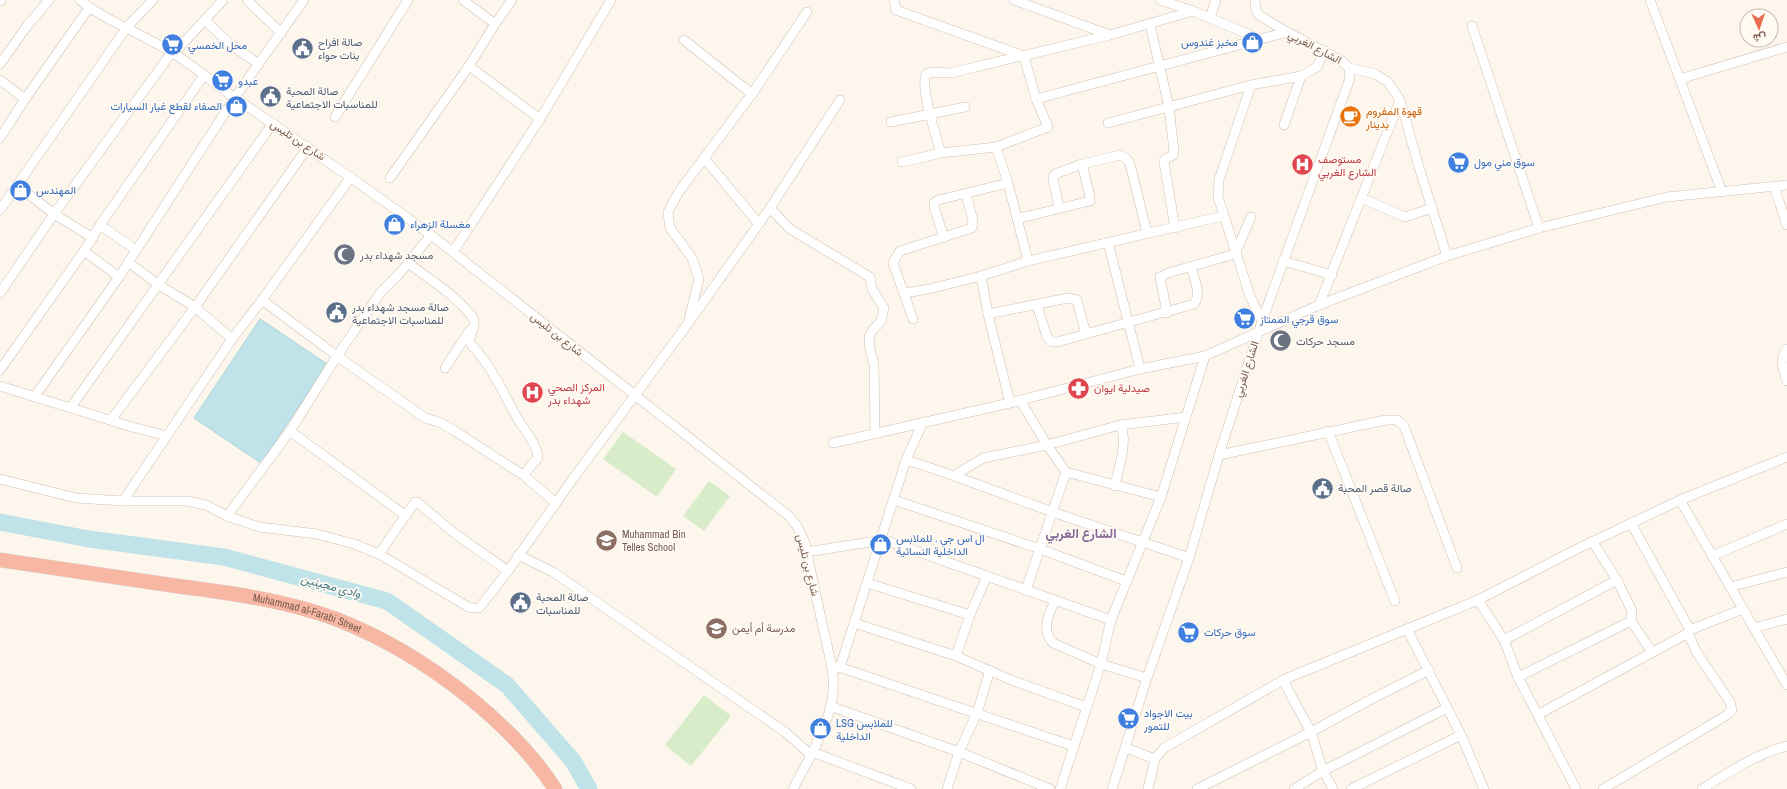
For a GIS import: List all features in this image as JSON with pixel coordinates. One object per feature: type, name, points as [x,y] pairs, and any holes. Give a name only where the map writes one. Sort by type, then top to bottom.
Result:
[{"type":"highway","name":"Muhammad al-Farabi Street","points":[[0,560],[266,599],[313,611],[358,628],[416,659],[453,684],[488,712],[520,743],[555,789]]},
{"type":"street","points":[[0,64],[27,26],[49,0]]},
{"type":"street","name":"شارع بن تليس","points":[[80,0],[90,8],[117,24],[127,27],[172,52],[351,177],[431,235],[789,516],[802,536],[836,668],[830,706],[812,754],[793,789]]},
{"type":"street","points":[[0,210],[127,27],[153,0]]},
{"type":"street","points":[[0,293],[54,214],[172,52],[178,49],[223,0]]},
{"type":"street","points":[[247,0],[282,33]]},
{"type":"street","points":[[35,396],[119,277],[235,97],[282,33],[304,0]]},
{"type":"street","points":[[335,117],[408,0]]},
{"type":"street","points":[[463,0],[495,24]]},
{"type":"street","points":[[390,178],[512,0]]},
{"type":"street","points":[[453,252],[540,119],[611,0]]},
{"type":"street","points":[[894,0],[896,10],[1024,56]]},
{"type":"street","points":[[1014,0],[1032,3],[1110,35]]},
{"type":"street","points":[[1160,0],[1210,17],[1260,39]]},
{"type":"street","points":[[1210,17],[1216,0]]},
{"type":"street","name":"الشارع الغربي","points":[[1112,789],[1147,678],[1189,558],[1218,455],[1262,321],[1350,78],[1349,68],[1342,60],[1286,32],[1260,15],[1256,10],[1255,0]]},
{"type":"street","points":[[1650,0],[1722,192]]},
{"type":"street","points":[[0,138],[25,99],[90,8]]},
{"type":"street","points":[[941,153],[930,114],[925,86],[926,74],[932,72],[950,73],[1024,56],[1110,35],[1193,11]]},
{"type":"street","points":[[688,325],[698,279],[692,258],[670,228],[668,212],[678,193],[752,94],[807,12]]},
{"type":"street","points":[[205,20],[231,45],[259,64]]},
{"type":"street","points":[[1150,24],[1169,107],[1174,151],[1173,155],[1165,159],[1164,162],[1176,228]]},
{"type":"street","points":[[1472,26],[1539,228]]},
{"type":"street","points":[[1036,99],[1286,32]]},
{"type":"street","points":[[684,40],[752,94]]},
{"type":"street","points":[[1680,79],[1787,47]]},
{"type":"street","points":[[1108,124],[1251,85],[1301,76],[1317,67],[1325,52]]},
{"type":"street","points":[[902,162],[941,153],[996,147],[1048,127],[1036,99],[1024,56]]},
{"type":"street","points":[[468,66],[540,119]]},
{"type":"street","points":[[1349,68],[1375,74],[1388,82],[1400,100],[1418,164],[1447,256]]},
{"type":"street","points":[[0,370],[93,238],[100,225],[204,75]]},
{"type":"street","points":[[1284,125],[1301,76]]},
{"type":"street","points":[[0,80],[25,99]]},
{"type":"street","points":[[1251,85],[1219,180],[1218,197],[1235,254],[1250,296],[1262,321]]},
{"type":"street","points":[[0,479],[76,498],[123,502],[186,501],[206,505],[227,516],[259,527],[292,530],[327,536],[354,544],[379,554],[474,608],[479,608],[508,571],[518,554],[634,395],[653,373],[688,325],[770,208],[840,100]]},
{"type":"street","points":[[1319,305],[1400,100]]},
{"type":"street","points":[[891,122],[965,107]]},
{"type":"street","points":[[71,407],[273,123]]},
{"type":"street","points":[[111,420],[195,308],[308,147]]},
{"type":"street","points":[[996,147],[1008,183],[1028,261]]},
{"type":"street","points":[[1059,208],[1054,175],[1057,172],[1118,155],[1128,160],[1130,164],[1147,233]]},
{"type":"street","points":[[704,158],[758,224]]},
{"type":"street","points":[[1018,219],[1090,200],[1082,164]]},
{"type":"street","points":[[123,502],[232,339],[351,177]]},
{"type":"street","points":[[944,238],[934,203],[938,200],[1008,183]]},
{"type":"street","points":[[17,185],[54,214],[93,238]]},
{"type":"street","points":[[833,443],[1010,403],[1140,369],[1205,356],[1319,305],[1447,256],[1539,228],[1666,197],[1787,185]]},
{"type":"street","points":[[1774,187],[1787,225]]},
{"type":"street","points":[[914,319],[893,263],[897,254],[900,252],[968,230],[974,226],[966,194]]},
{"type":"street","points":[[1361,198],[1405,217],[1432,208]]},
{"type":"street","points":[[770,208],[790,229],[870,277],[872,289],[884,308],[881,321],[872,330],[869,337],[870,350],[874,364],[875,434]]},
{"type":"street","points":[[904,293],[929,289],[981,276],[1028,261],[1223,216]]},
{"type":"street","points":[[1235,254],[1251,217]]},
{"type":"street","points":[[100,225],[136,250]]},
{"type":"street","points":[[227,516],[290,431],[337,356],[381,292],[431,235]]},
{"type":"street","points":[[1108,242],[1140,369]]},
{"type":"street","points":[[84,251],[119,277]]},
{"type":"street","points":[[1167,312],[1160,277],[1235,254]]},
{"type":"street","points":[[1283,261],[1332,275]]},
{"type":"street","points":[[128,262],[159,285],[195,308],[232,339]]},
{"type":"street","points":[[408,263],[456,300],[468,312],[475,323],[474,329],[469,336],[470,343],[487,365],[536,447],[538,458],[524,474]]},
{"type":"street","points":[[1037,305],[1047,337],[1052,342],[1057,342],[1191,306],[1196,302],[1198,292],[1191,267]]},
{"type":"street","points":[[981,276],[988,314],[1010,403]]},
{"type":"street","points":[[988,314],[1068,298],[1077,300],[1086,334]]},
{"type":"street","points":[[262,300],[337,356],[425,418],[439,422],[455,431],[524,474],[556,503]]},
{"type":"street","points":[[445,368],[475,323]]},
{"type":"street","points":[[1787,350],[1783,355],[1782,363],[1787,381]]},
{"type":"street","points":[[1060,789],[1101,664],[1111,620],[1161,497],[1205,356]]},
{"type":"street","points":[[0,386],[132,427],[167,436]]},
{"type":"street","points":[[1020,400],[1066,472],[1161,497]]},
{"type":"street","points":[[955,475],[983,458],[1120,426],[1186,417]]},
{"type":"street","points":[[1218,455],[1328,431],[1393,419],[1404,426],[1457,568]]},
{"type":"street","points":[[923,422],[906,460],[854,623],[836,668],[977,713],[1073,746]]},
{"type":"street","points":[[1115,486],[1124,440],[1123,431],[1120,426]]},
{"type":"street","points":[[290,431],[406,516]]},
{"type":"street","points":[[1328,431],[1395,601]]},
{"type":"street","points":[[1148,789],[1155,759],[1159,752],[1170,744],[1285,679],[1478,600],[1592,541],[1680,500],[1787,457]]},
{"type":"street","points":[[906,460],[955,475],[1053,512],[1189,558]]},
{"type":"street","points":[[1026,590],[1066,472]]},
{"type":"street","points":[[894,500],[1126,581]]},
{"type":"street","points":[[1680,500],[1754,628],[1782,668],[1787,685]]},
{"type":"street","points":[[379,554],[415,502],[454,533],[508,571]]},
{"type":"street","points":[[1603,789],[1727,715],[1732,710],[1730,702],[1697,653],[1689,632],[1631,523]]},
{"type":"street","points":[[1712,556],[1787,524]]},
{"type":"street","points":[[806,552],[871,542],[882,538],[1111,620]]},
{"type":"street","points":[[1592,541],[1617,580],[1632,611],[1631,621],[1652,652]]},
{"type":"street","points":[[518,554],[553,572],[785,732],[812,754],[910,789]]},
{"type":"street","points":[[1730,587],[1787,572]]},
{"type":"street","points":[[956,656],[970,615],[987,576]]},
{"type":"street","points":[[1504,640],[1617,580]]},
{"type":"street","points":[[867,583],[970,615]]},
{"type":"street","points":[[1478,600],[1504,640],[1518,677],[1539,714],[1576,789]]},
{"type":"street","points":[[1055,601],[1046,625],[1049,638],[1053,643],[1101,664],[1147,678]]},
{"type":"street","points":[[1539,714],[1689,632],[1743,609]]},
{"type":"street","points":[[1754,628],[1787,619]]},
{"type":"street","points":[[1518,677],[1631,621]]},
{"type":"street","points":[[854,623],[956,656],[1011,680],[1086,707]]},
{"type":"street","points":[[1407,629],[1461,735],[1484,789]]},
{"type":"street","points":[[947,789],[959,752],[977,713],[990,670]]},
{"type":"street","points":[[1197,789],[1311,732],[1429,670]]},
{"type":"street","points":[[1285,679],[1287,688],[1311,732],[1323,771],[1332,789]]},
{"type":"street","points":[[830,706],[959,752],[1050,789]]},
{"type":"street","points":[[1294,789],[1323,771],[1447,708]]},
{"type":"street","points":[[1351,789],[1461,735]]},
{"type":"street","points":[[1702,789],[1734,768],[1773,750],[1787,746]]},
{"type":"street","points":[[1126,748],[1155,759]]},
{"type":"green space","points":[[623,432],[676,469],[657,497],[603,459]]},
{"type":"green space","points":[[709,481],[730,496],[704,531],[683,516]]},
{"type":"green space","points":[[704,695],[731,716],[691,766],[665,745]]},
{"type":"water","points":[[260,319],[327,364],[261,463],[194,418]]},
{"type":"waterway","name":"وادي مجينين","points":[[0,522],[89,539],[224,557],[387,601],[507,685],[573,761],[589,789]]},
{"type":"place","name":"مخبز غندوس","points":[[1253,42]]},
{"type":"place","name":"محل الخمسي","points":[[173,45]]},
{"type":"place","name":"صالة افراح بنات حواء","points":[[303,48]]},
{"type":"place","name":"عبدو","points":[[222,81]]},
{"type":"place","name":"صالة المحبة للمناسبات الاجتماعية","points":[[270,97]]},
{"type":"place","name":"الصفاء لقطع غيار السيارات","points":[[237,106]]},
{"type":"place","name":"قهوة المفروم بدينار","points":[[1351,117]]},
{"type":"place","name":"سوق مني مول","points":[[1459,162]]},
{"type":"place","name":"مستوصف الشارع الغربي","points":[[1303,165]]},
{"type":"place","name":"المهندس","points":[[20,190]]},
{"type":"place","name":"مغسلة الزهراء","points":[[395,224]]},
{"type":"place","name":"مسجد شهداء بدر","points":[[344,255]]},
{"type":"place","name":"صالة مسجد شهداء بدر للمناسبات الاجتماعية","points":[[336,313]]},
{"type":"place","name":"سوق قرجي الممتاز","points":[[1245,319]]},
{"type":"place","name":"مسجد حركات","points":[[1280,341]]},
{"type":"place","name":"صيدلية ايوان","points":[[1078,388]]},
{"type":"place","name":"المركز الصحي شهداء بدر","points":[[532,393]]},
{"type":"place","name":"صالة قصر المحبة","points":[[1323,488]]},
{"type":"place","name":"Muhammad Bin Telles School","points":[[607,540]]},
{"type":"place","name":"ال اس جي . للملابس الداخلية النسائية","points":[[880,544]]},
{"type":"place","name":"صالة المحبة للمناسبات","points":[[521,603]]},
{"type":"place","name":"مدرسة أم أيمن","points":[[716,628]]},
{"type":"place","name":"سوق حركات","points":[[1188,632]]},
{"type":"place","name":"بيت الاجواد للتمور","points":[[1128,719]]},
{"type":"place","name":"LSG للملابس الداخلية","points":[[820,729]]},
{"type":"district","name":"الشارع الغربي","points":[[1081,533]]}]
